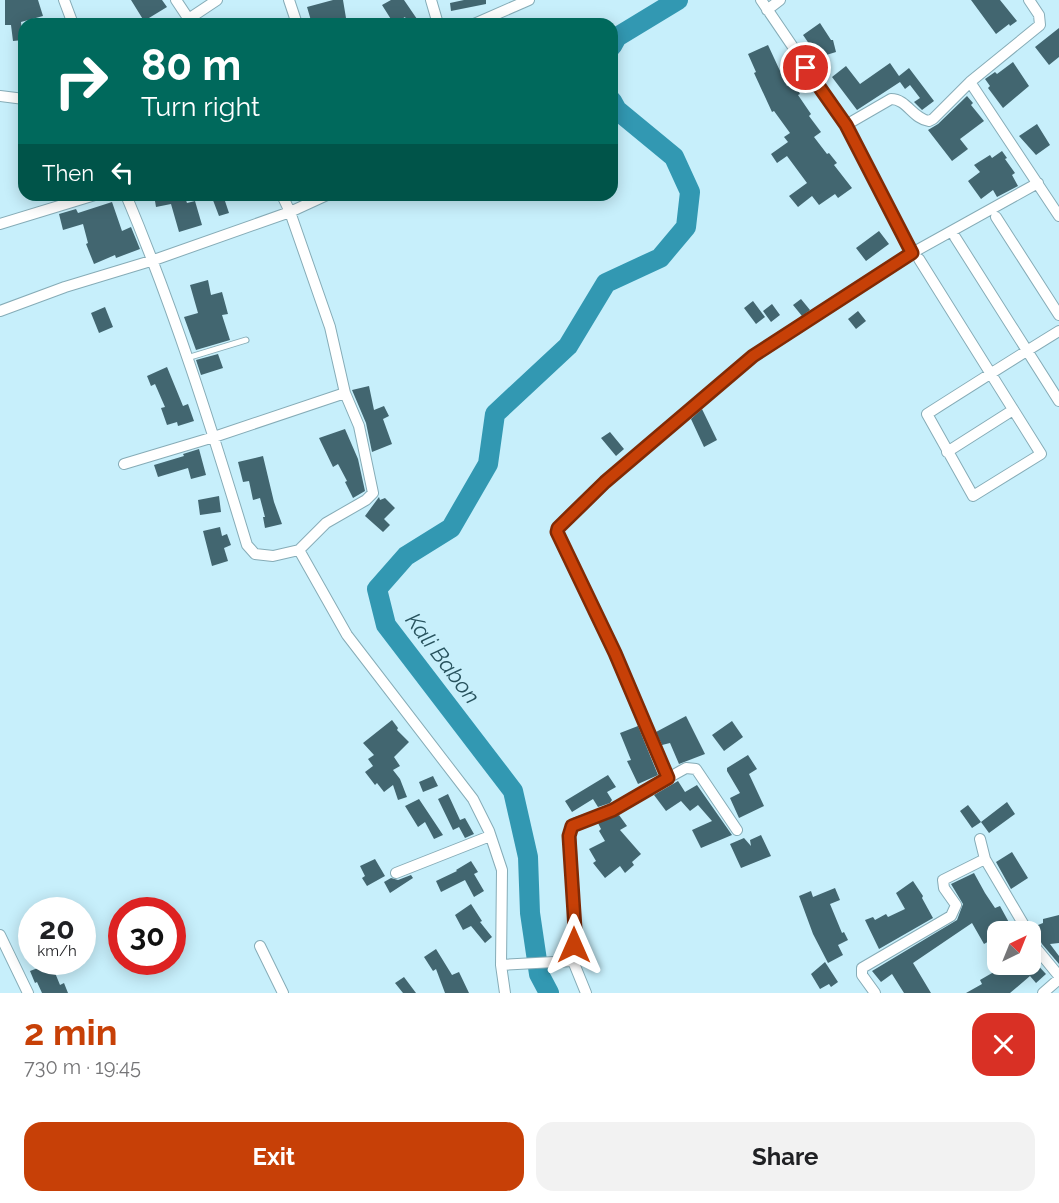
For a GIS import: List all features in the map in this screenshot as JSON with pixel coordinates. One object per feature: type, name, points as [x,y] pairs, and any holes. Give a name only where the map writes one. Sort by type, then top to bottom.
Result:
[{"type":"street","points":[[64,0],[71,18]]},
{"type":"street","points":[[176,0],[185,18]]},
{"type":"street","points":[[193,18],[218,0]]},
{"type":"street","points":[[289,0],[295,18]]},
{"type":"street","points":[[431,0],[436,18]]},
{"type":"street","points":[[488,18],[529,0]]},
{"type":"street","points":[[761,0],[846,125],[915,256],[990,374],[1014,410],[1041,454],[973,496],[927,414],[990,374],[1028,351],[1059,331]]},
{"type":"street","points":[[767,10],[780,0]]},
{"type":"street","points":[[846,125],[891,99],[901,101],[918,117],[929,121],[933,119],[970,82],[1040,25],[1039,15],[1029,0]]},
{"type":"street","points":[[970,82],[1059,216]]},
{"type":"street","points":[[0,96],[18,98]]},
{"type":"street","points":[[668,778],[615,653],[557,532],[558,528],[605,482],[753,356],[1038,183]]},
{"type":"street","points":[[0,224],[75,201]]},
{"type":"street","points":[[129,201],[154,260],[214,437],[249,550],[255,555],[273,556],[299,550],[326,523],[373,494],[359,426],[345,393],[330,327],[285,201]]},
{"type":"street","points":[[0,311],[65,287],[154,260],[290,212],[313,201]]},
{"type":"street","points":[[996,218],[1059,315]]},
{"type":"street","points":[[956,237],[1059,401]]},
{"type":"street","points":[[124,464],[214,437],[345,393]]},
{"type":"street","points":[[947,452],[1014,410]]},
{"type":"street","points":[[299,550],[347,635],[473,800],[490,836],[502,870],[505,993]]},
{"type":"street","points":[[586,993],[569,962],[575,929],[570,829],[576,823],[613,810],[686,768],[696,770],[737,830]]},
{"type":"street","points":[[396,873],[490,836]]},
{"type":"street","points":[[980,839],[985,859],[1022,921]]},
{"type":"street","points":[[875,993],[862,975],[864,966],[951,916],[956,910],[956,905],[944,888],[943,880],[985,859]]},
{"type":"street","points":[[0,935],[28,993]]},
{"type":"street","points":[[260,946],[284,993]]},
{"type":"street","points":[[1041,954],[1059,977],[1043,993]]},
{"type":"street","points":[[506,965],[569,962]]},
{"type":"lane","points":[[187,357],[246,340]]},
{"type":"building","points":[[5,0],[38,0],[43,16],[18,18],[18,40],[13,41],[11,25],[5,25]]},
{"type":"building","points":[[131,0],[162,0],[167,7],[149,18],[142,18]]},
{"type":"building","points":[[333,0],[343,0],[346,18],[310,18],[307,7]]},
{"type":"building","points":[[391,0],[404,0],[416,18],[390,18],[382,5]]},
{"type":"building","points":[[464,0],[486,0],[486,4],[451,11],[450,3]]},
{"type":"building","points":[[971,0],[1000,0],[1017,21],[996,34]]},
{"type":"building","points":[[820,23],[833,40],[836,52],[823,56],[824,59],[813,63],[808,49],[812,48],[803,35]]},
{"type":"building","points":[[1059,28],[1059,57],[1049,65],[1035,47]]},
{"type":"building","points":[[768,45],[787,86],[793,82],[800,94],[798,95],[811,114],[809,116],[821,132],[814,137],[837,163],[834,165],[852,188],[838,198],[835,194],[819,205],[812,196],[798,207],[789,196],[807,183],[787,156],[777,163],[771,154],[788,142],[784,137],[790,133],[774,111],[772,112],[748,54]]},
{"type":"building","points":[[1013,62],[1029,86],[1003,108],[988,88],[990,86],[985,79],[995,72],[997,74]]},
{"type":"building","points":[[890,63],[899,76],[909,68],[934,101],[922,110],[914,102],[920,98],[910,85],[905,89],[900,82],[857,110],[832,77],[846,66],[860,84]]},
{"type":"building","points":[[967,96],[984,121],[960,139],[968,149],[952,161],[928,130],[938,124]]},
{"type":"building","points":[[1037,124],[1050,145],[1036,155],[1019,136]]},
{"type":"building","points":[[1002,151],[1015,173],[1012,175],[1018,186],[997,197],[993,190],[981,199],[968,181],[980,172],[974,165]]},
{"type":"building","points":[[155,201],[186,201],[187,203],[195,201],[202,225],[179,232],[171,204],[156,207]]},
{"type":"building","points":[[213,201],[225,201],[229,213],[219,216]]},
{"type":"building","points":[[112,202],[122,231],[131,227],[140,249],[116,258],[115,255],[94,264],[86,244],[88,243],[83,224],[63,230],[59,214],[76,209],[78,213]]},
{"type":"building","points":[[879,231],[889,244],[866,261],[856,248]]},
{"type":"building","points":[[208,280],[211,295],[222,292],[228,314],[222,315],[230,340],[196,350],[184,317],[198,313],[190,285]]},
{"type":"building","points":[[801,299],[810,310],[802,316],[793,305]]},
{"type":"building","points":[[753,301],[765,317],[756,324],[744,308]]},
{"type":"building","points":[[772,304],[780,315],[771,322],[763,311]]},
{"type":"building","points":[[105,307],[113,327],[99,333],[91,313]]},
{"type":"building","points":[[858,311],[866,321],[856,329],[848,319]]},
{"type":"building","points":[[218,354],[223,368],[201,375],[196,360]]},
{"type":"building","points":[[167,367],[183,406],[188,404],[194,421],[178,426],[177,422],[167,425],[161,408],[165,407],[155,384],[151,386],[147,376]]},
{"type":"building","points":[[369,386],[374,410],[384,406],[389,416],[383,419],[392,444],[372,452],[366,423],[352,390]]},
{"type":"building","points":[[702,409],[717,440],[704,447],[691,419]]},
{"type":"building","points":[[345,429],[358,459],[365,491],[353,498],[338,464],[333,467],[319,438]]},
{"type":"building","points":[[610,432],[624,449],[616,456],[601,438]]},
{"type":"building","points":[[199,449],[206,475],[191,479],[188,468],[158,477],[154,465]]},
{"type":"building","points":[[263,456],[282,524],[265,528],[263,517],[265,517],[260,498],[253,500],[249,481],[243,482],[238,462]]},
{"type":"building","points":[[219,496],[221,512],[200,515],[198,500]]},
{"type":"building","points":[[379,497],[380,500],[385,498],[395,508],[384,519],[390,525],[383,532],[365,516]]},
{"type":"building","points":[[220,527],[222,536],[227,534],[231,545],[224,548],[228,561],[212,566],[203,531]]},
{"type":"building","points":[[686,716],[705,754],[679,764],[670,743],[662,745],[656,732]]},
{"type":"building","points":[[392,720],[397,730],[409,742],[394,757],[400,766],[393,770],[400,779],[407,797],[398,800],[393,785],[384,792],[365,772],[373,766],[368,759],[374,755],[363,743]]},
{"type":"building","points":[[732,721],[743,737],[724,751],[712,735]]},
{"type":"building","points":[[638,726],[658,775],[638,784],[627,761],[631,760],[620,733]]},
{"type":"building","points":[[748,755],[757,769],[749,774],[764,806],[739,818],[730,798],[740,793],[727,768]]},
{"type":"building","points":[[608,775],[616,787],[607,792],[612,800],[610,803],[598,807],[593,799],[572,812],[565,801]]},
{"type":"building","points":[[433,776],[438,786],[423,792],[419,782]]},
{"type":"building","points":[[678,781],[685,792],[697,785],[732,835],[701,848],[692,830],[712,821],[698,805],[690,811],[681,801],[666,811],[654,795]]},
{"type":"building","points":[[448,794],[460,820],[465,818],[474,834],[465,838],[459,827],[453,830],[438,799]]},
{"type":"building","points":[[419,799],[443,835],[434,839],[425,822],[418,827],[405,806]]},
{"type":"building","points":[[1007,802],[1015,814],[989,833],[981,822]]},
{"type":"building","points":[[968,805],[981,822],[972,828],[960,811]]},
{"type":"building","points":[[619,815],[627,826],[620,830],[641,854],[625,873],[620,866],[605,878],[593,863],[596,861],[589,849],[605,841],[599,831],[601,829],[598,823]]},
{"type":"building","points":[[761,835],[771,856],[741,868],[730,844],[744,838],[751,846],[750,840]]},
{"type":"building","points":[[1012,852],[1028,878],[1011,889],[996,862]]},
{"type":"building","points":[[375,859],[385,876],[367,886],[362,878],[365,876],[360,866]]},
{"type":"building","points":[[471,861],[478,872],[474,874],[484,891],[474,897],[465,880],[441,892],[436,881]]},
{"type":"building","points":[[974,873],[995,908],[1000,906],[1008,921],[987,921],[987,942],[984,944],[972,923],[913,963],[931,993],[904,993],[892,974],[881,982],[872,971],[957,920],[963,904],[951,884]]},
{"type":"building","points":[[411,875],[413,878],[390,893],[384,882],[391,878],[398,880]]},
{"type":"building","points":[[913,881],[933,918],[879,949],[865,920],[873,917],[875,920],[886,914],[888,917],[905,909],[896,893]]},
{"type":"building","points":[[835,888],[840,900],[830,904],[842,933],[844,932],[848,940],[838,945],[843,955],[828,963],[813,934],[799,896],[811,891],[813,897]]},
{"type":"building","points":[[471,904],[482,921],[480,922],[492,937],[485,943],[471,926],[463,930],[455,915]]},
{"type":"building","points":[[1059,915],[1059,943],[1050,944],[1059,956],[1059,964],[1041,942],[1043,919]]},
{"type":"building","points":[[436,949],[452,975],[459,972],[469,993],[445,993],[436,969],[433,971],[424,957]]},
{"type":"building","points":[[825,962],[838,982],[831,987],[829,984],[820,989],[811,974]]},
{"type":"building","points":[[1041,969],[1046,974],[1036,983],[1030,976],[1010,993],[966,993],[982,984],[980,980],[989,975],[1041,975]]},
{"type":"building","points":[[32,975],[56,975],[60,985],[64,983],[68,993],[42,993],[37,982],[35,983]]},
{"type":"building","points":[[404,977],[416,993],[403,993],[395,983]]},
{"type":"waterway","name":"Kali Babon","points":[[618,36],[678,0]]},
{"type":"waterway","name":"Kali Babon","points":[[549,993],[539,974],[530,913],[528,857],[513,791],[386,625],[377,589],[406,556],[451,528],[488,464],[495,414],[568,346],[606,283],[660,258],[686,227],[690,192],[674,157],[618,111]]},
{"type":"route","points":[[574,945],[570,829],[576,823],[613,810],[668,778],[615,653],[557,532],[558,528],[640,451],[753,356],[912,253],[846,125],[806,68]]}]
